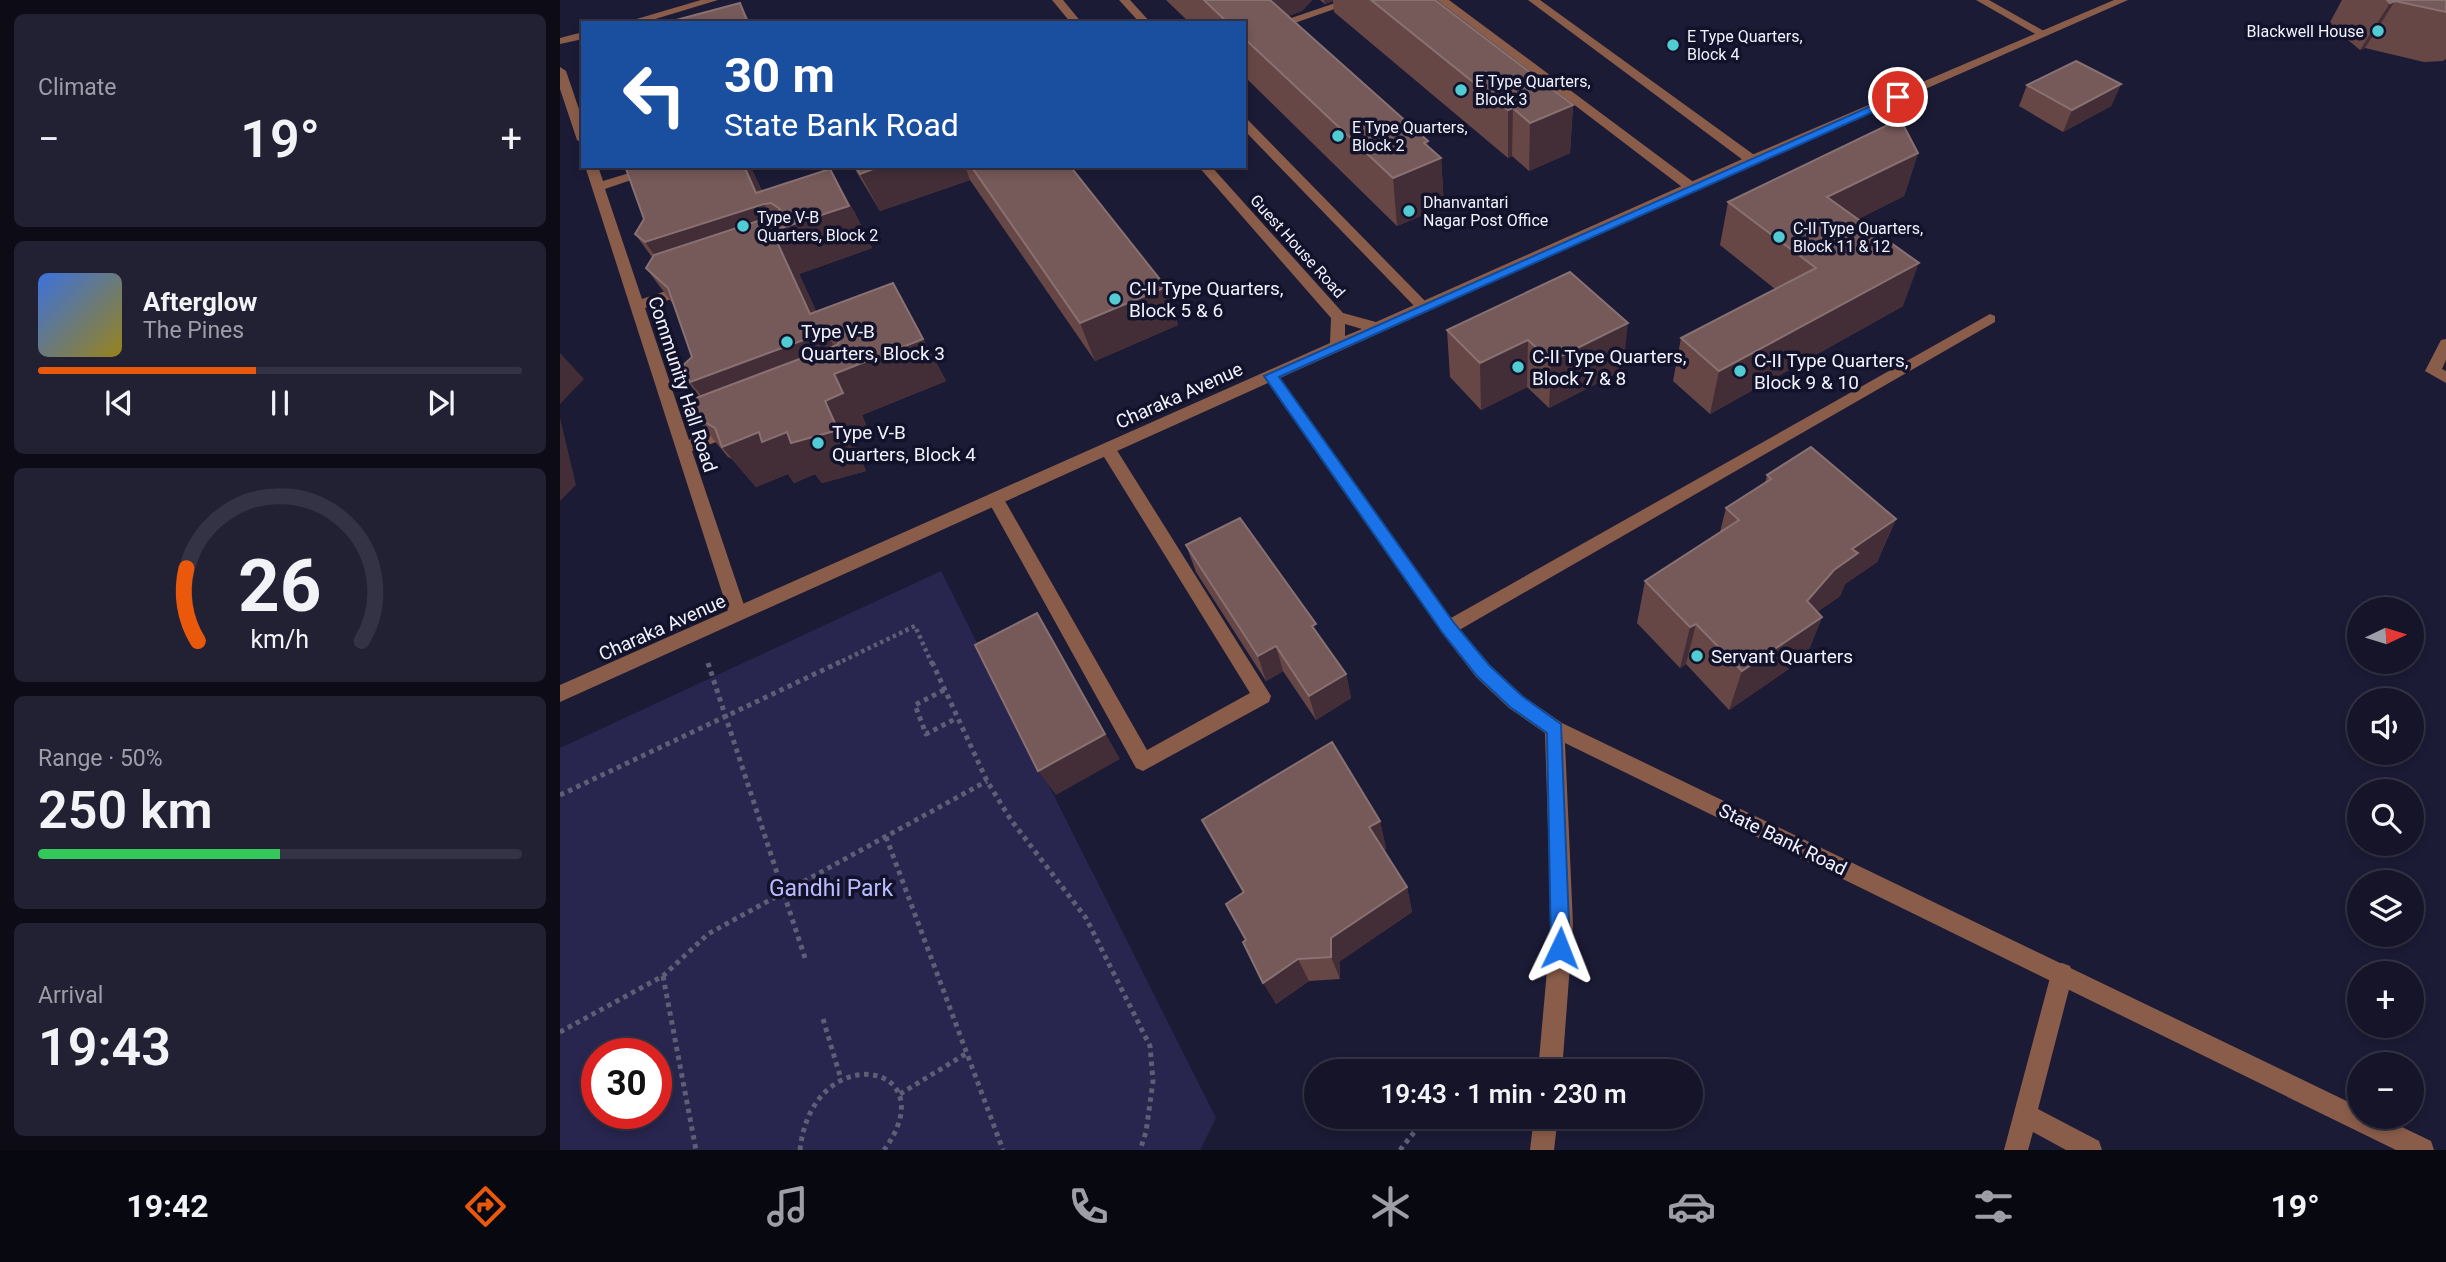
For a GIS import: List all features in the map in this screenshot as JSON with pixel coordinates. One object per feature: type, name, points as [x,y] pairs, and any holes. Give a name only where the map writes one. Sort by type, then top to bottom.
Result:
[{"type":"street","points":[[635,21],[713,0]]},
{"type":"street","points":[[1057,0],[1075,21]]},
{"type":"street","points":[[1124,0],[1144,21]]},
{"type":"street","points":[[1246,36],[1355,0]]},
{"type":"street","points":[[1442,0],[1691,187]]},
{"type":"street","points":[[1534,0],[1752,160]]},
{"type":"street","points":[[1981,0],[2043,34]]},
{"type":"street","name":"Charaka Avenue","points":[[560,694],[1691,187],[2123,0]]},
{"type":"street","points":[[560,41],[581,36]]},
{"type":"street","points":[[560,71],[581,134]]},
{"type":"street","points":[[566,89],[581,85]]},
{"type":"street","points":[[1246,125],[1423,307]]},
{"type":"street","name":"Community Hall Road","points":[[592,168],[738,614]]},
{"type":"street","points":[[598,187],[660,168]]},
{"type":"street","name":"Guest House Road","points":[[1206,168],[1338,317],[1378,327]]},
{"type":"street","points":[[636,306],[710,281]]},
{"type":"street","name":"Guest House Road","points":[[1337,346],[1338,317]]},
{"type":"street","points":[[1448,628],[1990,319]]},
{"type":"street","points":[[2446,344],[2433,370],[2446,378]]},
{"type":"street","name":"State Bank Road","points":[[1271,376],[1448,628],[1483,671],[1516,702],[1555,729],[2422,1150]]},
{"type":"street","points":[[683,448],[746,424]]},
{"type":"street","points":[[995,499],[1143,762],[1262,696],[1107,448]]},
{"type":"street","points":[[1551,1059],[1562,925],[1555,729]]},
{"type":"street","points":[[2016,1150],[2062,974]]},
{"type":"street","points":[[2025,1115],[2090,1150]]},
{"type":"street","points":[[1542,1150],[1544,1129]]},
{"type":"path","points":[[560,795],[915,626],[987,781],[1011,821],[1086,918],[1150,1046],[1153,1081],[1146,1132],[1140,1150]]},
{"type":"path","points":[[698,632],[806,958]]},
{"type":"path","points":[[944,690],[915,705],[926,734],[957,718]]},
{"type":"path","points":[[560,1032],[663,976],[699,939],[987,781]]},
{"type":"path","points":[[886,837],[1003,1150]]},
{"type":"path","points":[[663,976],[696,1150]]},
{"type":"path","points":[[823,1019],[841,1079]]},
{"type":"path","points":[[900,1094],[967,1053]]},
{"type":"path","points":[[800,1150],[801,1128],[813,1103],[841,1079],[870,1072],[893,1083],[900,1094],[898,1125],[884,1150]]},
{"type":"path","points":[[1400,1150],[1417,1129]]},
{"type":"green space","name":"Gandhi Park","points":[[941,571],[1216,1118],[1200,1150],[560,1150],[560,748]]},
{"type":"building","points":[[1204,0],[1270,0],[1428,141],[1424,143],[1441,158],[1393,178],[1246,40],[1246,21],[1226,21]]},
{"type":"building","points":[[1371,0],[1435,0],[1573,105],[1530,123],[1513,108],[1508,110]]},
{"type":"building","points":[[2387,0],[2446,0],[2446,12],[2395,1],[2390,3]]},
{"type":"building","points":[[740,3],[747,21],[672,21]]},
{"type":"building","points":[[2076,61],[2121,84],[2072,110],[2027,85]]},
{"type":"building","points":[[1900,119],[1918,153],[1827,197],[1919,263],[1719,371],[1681,338],[1816,268],[1728,202]]},
{"type":"building","points":[[626,168],[745,168],[756,193],[830,169],[849,206],[772,231],[810,314],[893,283],[923,339],[834,374],[843,393],[825,401],[838,430],[791,443],[787,432],[762,442],[759,432],[722,447],[715,428],[694,416],[696,398],[837,345],[842,338],[833,331],[825,332],[690,382],[678,370],[692,357],[668,288],[646,268],[654,255],[776,215],[780,209],[771,203],[764,204],[645,242],[635,234],[644,219]]},
{"type":"building","points":[[856,168],[876,168],[860,174]]},
{"type":"building","points":[[972,168],[1072,168],[1166,287],[1080,323]]},
{"type":"building","points":[[1570,272],[1628,323],[1551,361],[1528,340],[1480,363],[1447,330]]},
{"type":"building","points":[[1811,447],[1896,519],[1852,549],[1858,553],[1834,570],[1807,601],[1822,617],[1742,671],[1696,624],[1690,627],[1645,581],[1739,520],[1726,508],[1771,479],[1767,475]]},
{"type":"building","points":[[1240,518],[1316,624],[1312,626],[1346,674],[1309,696],[1276,646],[1258,656],[1186,545]]},
{"type":"building","points":[[1037,613],[1105,734],[1038,771],[975,645]]},
{"type":"building","points":[[1332,742],[1380,821],[1369,827],[1407,887],[1331,938],[1331,957],[1298,959],[1263,983],[1243,942],[1246,940],[1226,904],[1244,892],[1202,820]]},
{"type":"place","name":"Blackwell House","points":[[2378,31]]},
{"type":"place","name":"E Type Quarters, Block 4","points":[[1673,45]]},
{"type":"place","name":"E Type Quarters, Block 3","points":[[1461,90]]},
{"type":"place","name":"E Type Quarters, Block 2","points":[[1338,136]]},
{"type":"place","name":"Dhanvantari Nagar Post Office","points":[[1409,211]]},
{"type":"place","name":"Type V-B Quarters, Block 2","points":[[743,226]]},
{"type":"place","name":"C-II Type Quarters, Block 11 & 12","points":[[1779,237]]},
{"type":"place","name":"C-II Type Quarters, Block 5 & 6","points":[[1115,299]]},
{"type":"place","name":"Type V-B Quarters, Block 3","points":[[787,342]]},
{"type":"place","name":"C-II Type Quarters, Block 7 & 8","points":[[1518,367]]},
{"type":"place","name":"C-II Type Quarters, Block 9 & 10","points":[[1740,371]]},
{"type":"place","name":"Type V-B Quarters, Block 4","points":[[818,443]]},
{"type":"place","name":"Servant Quarters","points":[[1697,656]]},
{"type":"route","points":[[1560,948],[1562,925],[1555,729],[1516,702],[1483,671],[1448,628],[1271,376],[1898,97]]}]
